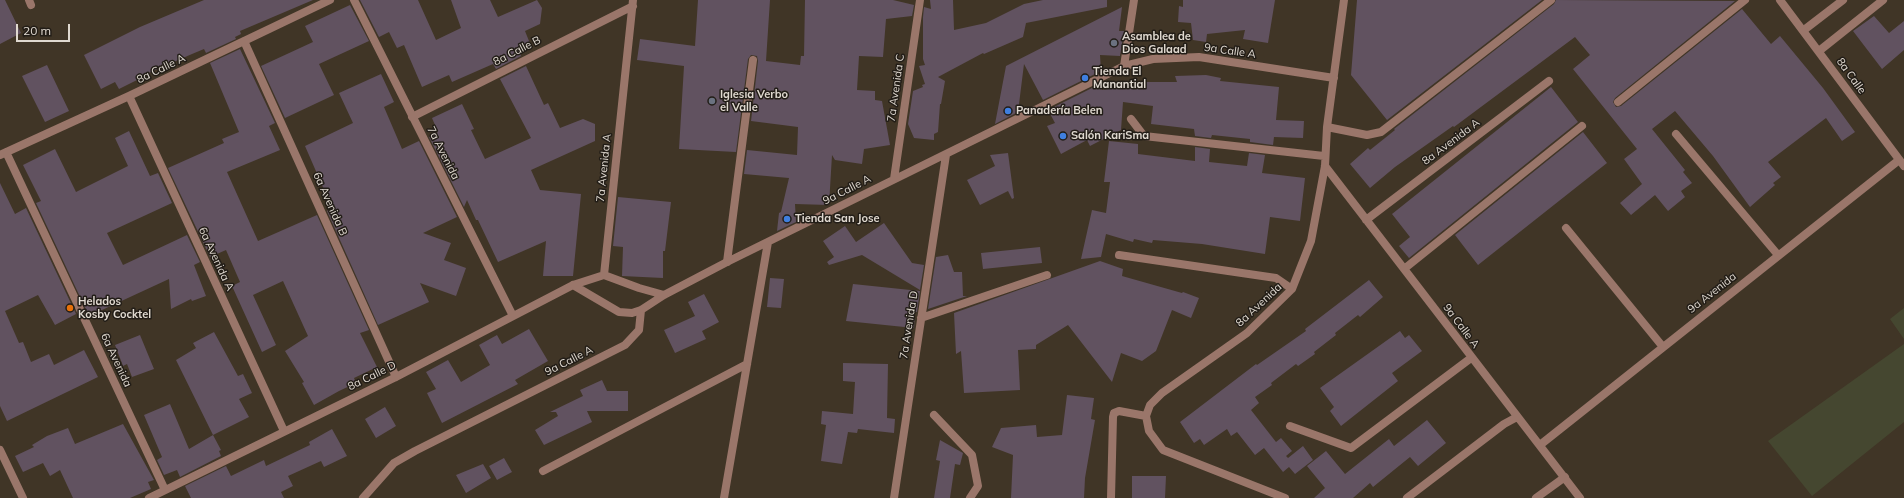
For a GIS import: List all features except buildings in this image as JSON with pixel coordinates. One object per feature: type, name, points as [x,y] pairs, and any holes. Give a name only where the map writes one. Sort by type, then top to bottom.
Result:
[{"type":"street","name":"8a Calle A","points":[[3,153],[129,96],[330,0]]},
{"type":"street","name":"7a Avenida","points":[[354,0],[513,316]]},
{"type":"street","name":"7a Avenida C","points":[[894,179],[920,0]]},
{"type":"street","points":[[1124,66],[1134,0]]},
{"type":"street","name":"8a Avenida","points":[[1146,416],[1150,405],[1162,393],[1247,333],[1292,289],[1311,241],[1325,166],[1324,156],[1327,127],[1344,0]]},
{"type":"street","points":[[1327,127],[1367,135],[1381,132],[1550,0]]},
{"type":"street","points":[[1618,102],[1745,0]]},
{"type":"street","name":"8a Calle","points":[[1780,0],[1804,30],[1901,163]]},
{"type":"street","points":[[1804,30],[1843,0]]},
{"type":"street","points":[[1819,51],[1883,0]]},
{"type":"street","name":"8a Calle B","points":[[412,117],[633,3]]},
{"type":"street","name":"7a Avenida A","points":[[604,275],[633,3]]},
{"type":"street","name":"6a Avenida B","points":[[244,41],[396,377]]},
{"type":"street","name":"9a Calle A","points":[[363,498],[394,463],[625,345],[639,330],[641,310],[664,295],[727,262],[1124,66],[1153,59],[1199,57],[1334,78]]},
{"type":"street","points":[[727,262],[753,60]]},
{"type":"street","name":"8a Avenida A","points":[[1366,220],[1549,81]]},
{"type":"street","name":"6a Avenida A","points":[[129,96],[284,431]]},
{"type":"street","points":[[1131,118],[1144,136],[1324,156]]},
{"type":"street","points":[[1404,269],[1582,126]]},
{"type":"street","points":[[1676,134],[1778,255]]},
{"type":"street","name":"6a Avenida","points":[[3,153],[165,490]]},
{"type":"street","name":"7a Avenida D","points":[[894,498],[946,155]]},
{"type":"street","name":"9a Avenida","points":[[1540,445],[1778,255],[1901,163]]},
{"type":"street","name":"9a Calle A","points":[[1325,166],[1580,498]]},
{"type":"street","points":[[1566,228],[1663,347]]},
{"type":"street","points":[[724,498],[768,242]]},
{"type":"street","points":[[1119,255],[1276,278],[1292,289]]},
{"type":"street","points":[[604,275],[639,288],[664,295]]},
{"type":"street","name":"8a Calle D","points":[[150,498],[396,377],[573,285],[604,275]]},
{"type":"street","points":[[921,318],[1047,275]]},
{"type":"street","points":[[573,285],[619,312],[632,313],[641,310]]},
{"type":"street","points":[[1290,426],[1351,448],[1471,358]]},
{"type":"street","points":[[543,471],[747,364]]},
{"type":"street","points":[[1111,498],[1113,417],[1114,413],[1119,411],[1146,416],[1148,431],[1163,450],[1285,498]]},
{"type":"street","points":[[934,414],[972,455],[978,486],[970,498]]},
{"type":"street","points":[[1407,498],[1504,424],[1517,417]]},
{"type":"street","points":[[0,450],[23,498]]},
{"type":"street","points":[[1536,498],[1565,477]]},
{"type":"green space","points":[[1904,308],[1904,339],[1890,319]]},
{"type":"green space","points":[[1904,344],[1904,422],[1812,496],[1768,441]]},
{"type":"place","name":"Asamblea de Dios Galaad","points":[[1114,43]]},
{"type":"place","name":"Tienda El Manantial","points":[[1085,78]]},
{"type":"place","name":"Iglesia Verbo el Valle","points":[[712,101]]},
{"type":"place","name":"Panadería Belen","points":[[1008,111]]},
{"type":"place","name":"Salón KariSma","points":[[1063,136]]},
{"type":"place","name":"Tienda San Jose","points":[[787,219]]},
{"type":"place","name":"Helados Kosby Cocktel","points":[[70,308]]}]
